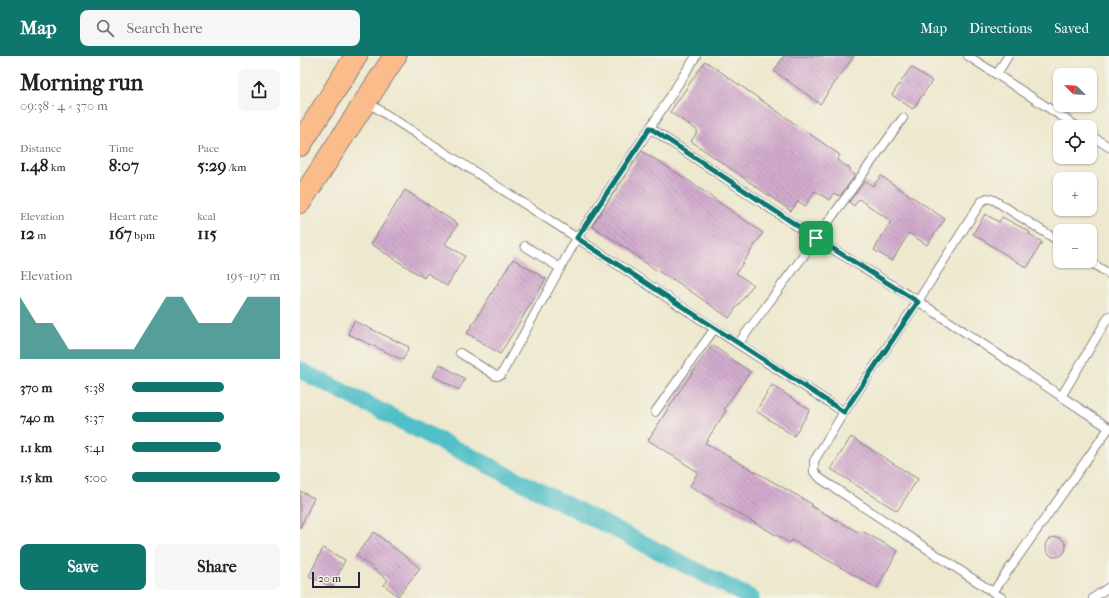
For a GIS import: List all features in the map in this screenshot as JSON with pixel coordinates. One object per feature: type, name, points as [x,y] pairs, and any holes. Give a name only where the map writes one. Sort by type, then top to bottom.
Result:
[{"type":"highway","points":[[300,145],[356,56]]},
{"type":"highway","points":[[300,202],[395,56]]},
{"type":"lane","points":[[460,353],[496,376],[500,375],[577,238],[696,56]]},
{"type":"lane","points":[[968,56],[1067,120]]},
{"type":"lane","points":[[997,74],[1008,56]]},
{"type":"lane","points":[[366,101],[844,412]]},
{"type":"lane","points":[[738,344],[903,118]]},
{"type":"lane","points":[[650,128],[816,238],[918,302],[1109,428],[993,592]]},
{"type":"lane","points":[[1097,139],[1109,147]]},
{"type":"lane","points":[[1002,598],[821,479],[814,472],[814,461],[844,412],[918,302],[981,202],[987,198],[994,200],[1053,238]]},
{"type":"lane","points":[[525,246],[560,268]]},
{"type":"lane","points":[[1097,266],[1109,274]]},
{"type":"lane","points":[[1061,397],[1109,316]]},
{"type":"lane","points":[[655,412],[714,328]]},
{"type":"lane","points":[[1093,598],[1109,587]]},
{"type":"building","points":[[784,56],[854,56],[820,104],[774,71]]},
{"type":"building","points":[[705,61],[840,155],[837,160],[851,169],[849,171],[855,175],[840,196],[834,193],[829,200],[815,191],[805,206],[798,201],[791,211],[691,141],[698,131],[670,112]]},
{"type":"building","points":[[911,67],[932,81],[913,109],[892,95]]},
{"type":"building","points":[[642,151],[689,181],[763,233],[736,273],[753,285],[729,318],[592,226]]},
{"type":"building","points":[[881,176],[945,219],[927,245],[909,233],[892,261],[874,250],[891,221],[859,199],[854,206],[849,202],[865,181],[873,186]]},
{"type":"building","points":[[405,190],[458,224],[445,244],[465,256],[447,286],[427,273],[424,278],[371,244]]},
{"type":"building","points":[[985,214],[999,222],[1002,217],[1030,232],[1029,234],[1042,242],[1027,268],[973,234]]},
{"type":"building","points":[[513,259],[546,279],[500,354],[467,333]]},
{"type":"building","points":[[354,321],[409,347],[403,360],[348,334]]},
{"type":"building","points":[[712,345],[750,372],[724,409],[726,411],[705,443],[812,504],[811,506],[860,533],[862,531],[898,551],[877,588],[792,540],[790,543],[690,486],[698,472],[648,440]]},
{"type":"building","points":[[440,364],[465,379],[459,390],[433,376]]},
{"type":"building","points":[[772,385],[810,410],[794,436],[756,411]]},
{"type":"building","points":[[851,437],[918,479],[897,511],[831,469]]},
{"type":"building","points":[[300,491],[314,498],[300,528]]},
{"type":"building","points":[[374,532],[420,568],[398,596],[384,585],[388,580],[356,555]]},
{"type":"building","points":[[1056,537],[1063,540],[1066,547],[1063,554],[1056,557],[1049,554],[1046,547],[1049,540]]},
{"type":"building","points":[[323,548],[345,560],[332,587],[309,576]]},
{"type":"waterway","points":[[300,370],[751,598]]},
{"type":"route","points":[[650,128],[816,238],[918,302],[844,412],[577,238],[650,128]]}]
